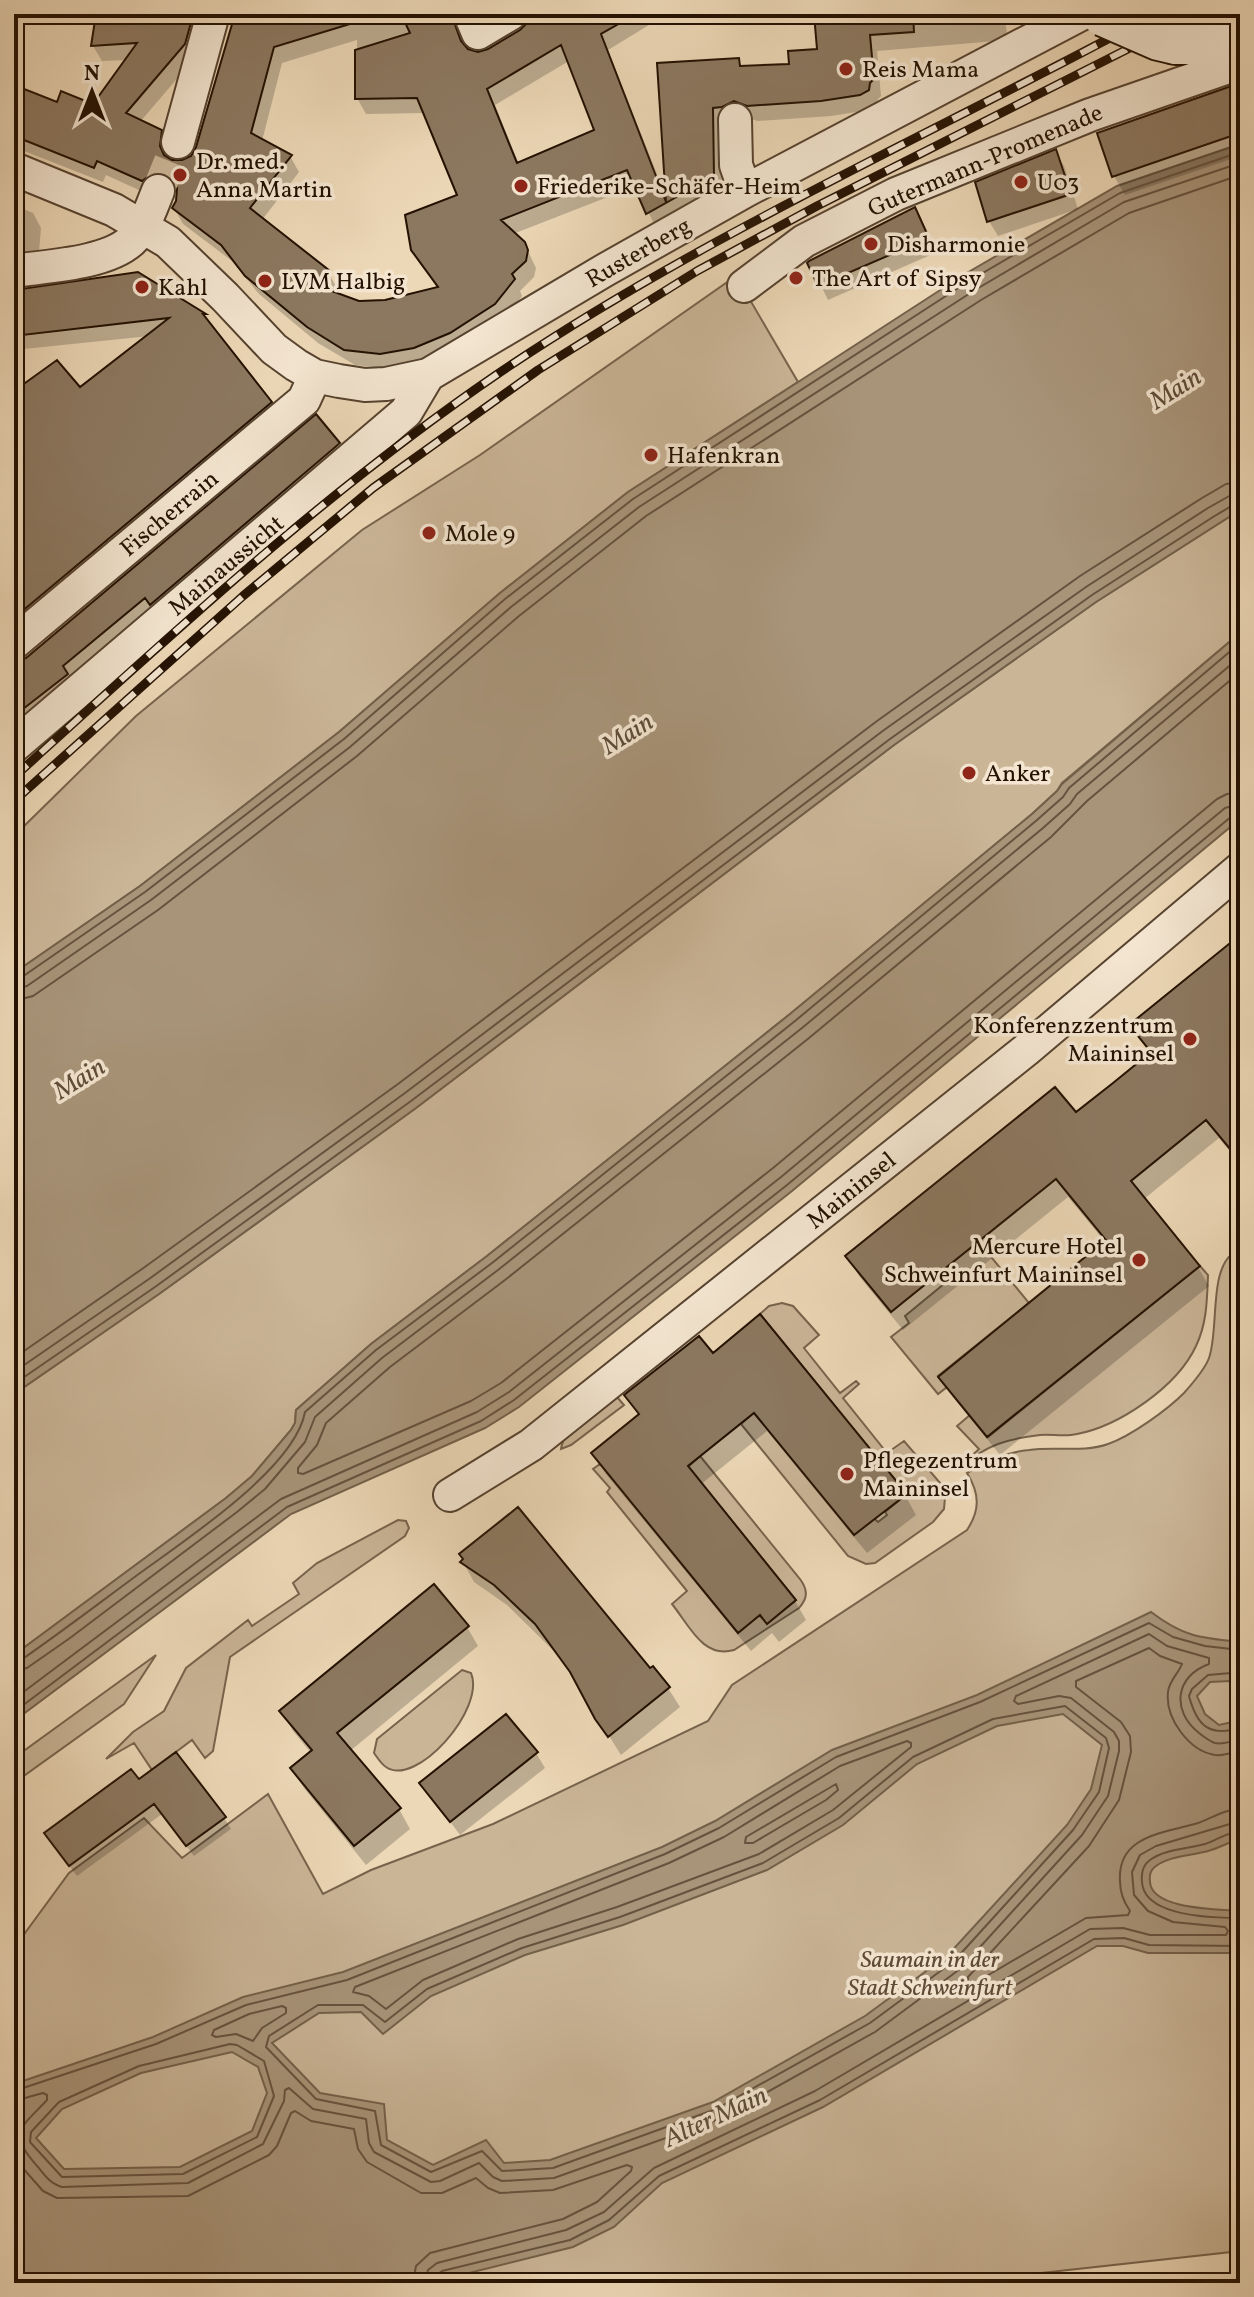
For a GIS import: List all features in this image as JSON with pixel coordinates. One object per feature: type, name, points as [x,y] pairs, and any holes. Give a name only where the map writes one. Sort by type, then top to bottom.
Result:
[{"type":"main road","points":[[1104,14],[1159,38],[1176,42],[1194,42],[1240,25]]},
{"type":"street","points":[[178,142],[213,14]]},
{"type":"street","points":[[474,24],[510,14]]},
{"type":"street","name":"Rusterberg","points":[[143,226],[189,260],[274,349],[315,376],[365,385],[428,375],[605,270],[1039,24],[1081,14]]},
{"type":"street","name":"Gutermann-Promenade","points":[[744,286],[804,241],[896,194],[1090,115],[1240,63]]},
{"type":"street","points":[[735,120],[736,165],[745,191]]},
{"type":"street","points":[[14,169],[80,194],[143,226]]},
{"type":"street","points":[[14,271],[88,260],[116,251],[143,226],[158,191]]},
{"type":"street","name":"Mainaussicht","points":[[14,746],[406,412],[428,375]]},
{"type":"street","name":"Fischerrain","points":[[14,643],[304,400],[315,376]]},
{"type":"street","name":"Maininsel","points":[[450,1495],[531,1445],[1026,1050],[1240,869]]},
{"type":"green space","points":[[736,276],[798,382],[628,492],[500,593],[339,732],[140,886],[14,973],[14,836],[136,716],[362,530],[480,455]]},
{"type":"green space","points":[[1240,510],[1240,633],[1062,783],[1032,814],[790,1014],[487,1256],[371,1344],[296,1410],[291,1430],[252,1476],[226,1498],[14,1655],[14,1394],[159,1294],[416,1108],[894,745],[1096,602]]},
{"type":"green space","points":[[978,1241],[1029,1303],[938,1376],[947,1387],[938,1394],[891,1337],[909,1323],[905,1316],[956,1274],[949,1265]]},
{"type":"green space","name":"Saumain in der Stadt Schweinfurt","points":[[1232,1254],[1236,1259],[1240,1257],[1240,2251],[950,2283],[14,2283],[14,1948],[69,1873],[144,1818],[182,1858],[268,1794],[323,1894],[371,1870],[493,1824],[708,1721],[732,1685],[967,1530],[977,1502],[967,1473],[997,1458],[1021,1451],[1089,1448],[1108,1444],[1138,1429],[1177,1400],[1209,1358],[1217,1287],[1225,1262]]},
{"type":"green space","points":[[1200,1266],[1208,1275],[1202,1329],[1187,1361],[1161,1390],[1111,1423],[1093,1430],[1007,1441],[981,1452],[962,1465],[979,1449],[957,1426],[970,1415],[988,1437]]},
{"type":"green space","points":[[782,1303],[793,1306],[819,1335],[804,1348],[840,1393],[856,1381],[859,1384],[843,1398],[887,1453],[904,1441],[941,1484],[945,1497],[944,1509],[933,1522],[875,1563],[866,1564],[848,1556],[741,1424],[754,1412],[878,1522],[909,1492],[901,1482],[898,1484],[760,1314],[769,1306]]},
{"type":"green space","points":[[617,1397],[624,1405],[571,1445],[561,1449],[563,1440],[575,1425],[600,1405]]},
{"type":"green space","points":[[700,1456],[806,1590],[799,1608],[734,1650],[714,1650],[691,1630],[672,1604],[687,1591],[607,1492],[610,1488],[593,1469],[600,1464],[767,1623],[796,1600],[688,1467]]},
{"type":"green space","points":[[398,1520],[406,1521],[409,1528],[405,1536],[230,1657],[213,1751],[205,1758],[192,1740],[152,1770],[134,1743],[106,1759],[133,1732],[164,1711],[186,1668],[248,1620],[252,1626],[299,1594],[293,1583],[317,1563]]},
{"type":"green space","points":[[156,1655],[124,1704],[14,1783],[14,1758]]},
{"type":"green space","points":[[462,1670],[471,1673],[473,1688],[459,1724],[430,1756],[414,1766],[399,1770],[384,1766],[374,1753],[377,1739]]},
{"type":"water","name":"Main","points":[[1240,144],[1240,510],[1096,602],[894,745],[416,1108],[159,1294],[14,1394],[14,973],[140,886],[339,732],[500,593],[628,492],[965,274],[1117,186]]},
{"type":"water","points":[[1240,633],[1240,819],[792,1191],[519,1407],[485,1428],[291,1514],[14,1721],[14,1655],[226,1498],[252,1476],[291,1430],[296,1410],[371,1344],[487,1256],[790,1014],[1032,814],[1062,784]]},
{"type":"water","name":"Alter Main","points":[[1151,1612],[1173,1627],[1193,1635],[1240,1642],[1240,1693],[1230,1681],[1210,1682],[1197,1696],[1205,1714],[1219,1725],[1237,1721],[1240,1713],[1240,1838],[1211,1850],[1162,1862],[1152,1869],[1150,1882],[1162,1898],[1174,1903],[1240,1911],[1240,1953],[1148,1953],[1123,1946],[1097,1946],[823,2107],[662,2183],[614,2227],[573,2247],[429,2283],[14,2283],[14,2084],[153,2037],[243,1997],[343,1972],[662,1847],[715,1821],[832,1750],[977,1695]],"holes":[[[1063,1714],[1102,1745],[1091,1789],[1067,1825],[948,1955],[865,2016],[713,2102],[550,2160],[504,2163],[486,2140],[433,2165],[387,2140],[384,2104],[320,2093],[272,2043],[319,2013],[361,2012],[383,2034],[431,1996],[525,1955],[623,1925],[767,1870],[843,1825],[917,1764],[997,1726]],[[232,2052],[258,2067],[267,2093],[252,2131],[180,2167],[64,2169],[36,2138],[62,2109],[141,2073]]]},
{"type":"building","points":[[96,14],[186,14],[192,19],[185,44],[126,113],[162,130],[160,146],[164,155],[172,160],[182,160],[191,156],[196,147],[235,14],[362,14],[363,20],[274,47],[251,133],[292,155],[250,208],[330,271],[318,286],[359,301],[385,300],[438,287],[411,250],[405,215],[457,195],[417,98],[355,99],[355,50],[410,33],[401,14],[451,14],[461,41],[468,49],[478,52],[520,30],[527,23],[529,14],[636,14],[601,34],[666,202],[657,63],[739,58],[740,66],[789,64],[788,51],[817,49],[814,14],[913,14],[914,32],[870,35],[874,79],[869,90],[860,95],[747,106],[734,101],[713,108],[714,176],[646,214],[627,170],[501,220],[525,242],[528,250],[526,261],[512,274],[515,279],[495,304],[450,333],[414,348],[380,354],[344,350],[307,327],[245,276],[221,245],[172,208],[177,188],[166,174],[155,172],[142,181],[97,161],[94,168],[14,136],[14,85],[57,102],[61,91],[93,104],[137,43],[91,46]],"holes":[[[561,45],[594,130],[517,163],[487,89]]]},
{"type":"building","points":[[1240,83],[1240,133],[1112,177],[1097,133]]},
{"type":"building","name":"U03","points":[[1056,149],[1071,194],[987,222],[975,182]]},
{"type":"building","name":"Disharmonie","points":[[915,207],[929,238],[818,286],[807,263],[809,261]]},
{"type":"building","points":[[138,272],[206,314],[203,314],[272,402],[14,618],[14,391],[57,360],[80,387],[169,318],[14,336],[14,290]]},
{"type":"building","points":[[316,414],[340,443],[150,605],[145,598],[63,666],[68,674],[14,716],[14,662],[26,658]]},
{"type":"building","name":"Mercure Hotel Schweinfurt Maininsel","points":[[1240,935],[1240,1161],[1206,1120],[1131,1181],[1200,1266],[987,1437],[938,1377],[1106,1240],[1056,1179],[891,1312],[845,1256],[1055,1087],[1076,1112],[1113,1083],[1151,1052],[1129,1025]]},
{"type":"building","name":"Pflegezentrum Maininsel","points":[[760,1314],[907,1494],[854,1535],[754,1413],[688,1466],[796,1600],[767,1624],[760,1615],[738,1633],[591,1453],[639,1414],[624,1395],[699,1336],[713,1353]]},
{"type":"building","points":[[518,1507],[650,1668],[653,1666],[670,1687],[608,1737],[570,1672],[535,1624],[494,1585],[460,1562],[463,1559],[459,1554]]},
{"type":"building","points":[[434,1584],[469,1626],[337,1733],[401,1808],[354,1846],[290,1768],[312,1750],[279,1711]]},
{"type":"building","points":[[506,1714],[538,1752],[450,1822],[419,1783]]},
{"type":"building","points":[[176,1752],[226,1817],[186,1846],[154,1804],[69,1866],[44,1833],[131,1769],[139,1779]]},
{"type":"tunnel","points":[[158,191],[178,142]]},
{"type":"railway","points":[[14,777],[310,516],[371,466],[499,373],[578,322],[740,229],[1155,14]]},
{"type":"railway","points":[[14,801],[243,596],[373,488],[538,370],[697,271],[817,206],[1197,14]]},
{"type":"place","name":"Reis Mama","points":[[846,69]]},
{"type":"place","name":"Dr. med. Anna Martin","points":[[180,175]]},
{"type":"place","name":"U03","points":[[1021,182]]},
{"type":"place","name":"Friederike-Schäfer-Heim","points":[[521,186]]},
{"type":"place","name":"Disharmonie","points":[[871,244]]},
{"type":"place","name":"The Art of Sipsy","points":[[796,278]]},
{"type":"place","name":"LVM Halbig","points":[[265,281]]},
{"type":"place","name":"Kahl","points":[[142,287]]},
{"type":"place","name":"Hafenkran","points":[[651,455]]},
{"type":"place","name":"Mole 9","points":[[429,533]]},
{"type":"place","name":"Anker","points":[[969,773]]},
{"type":"place","name":"Konferenzzentrum Maininsel","points":[[1190,1039]]},
{"type":"place","name":"Mercure Hotel Schweinfurt Maininsel","points":[[1139,1260]]},
{"type":"place","name":"Pflegezentrum Maininsel","points":[[847,1474]]}]
